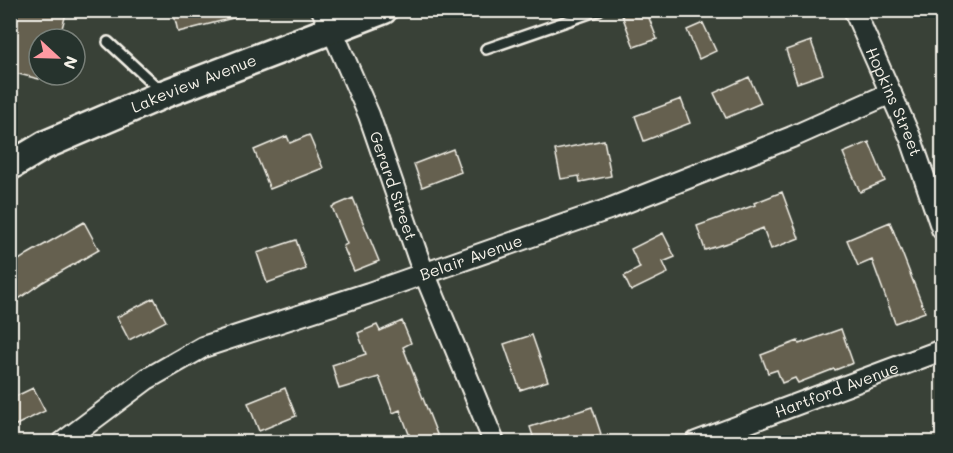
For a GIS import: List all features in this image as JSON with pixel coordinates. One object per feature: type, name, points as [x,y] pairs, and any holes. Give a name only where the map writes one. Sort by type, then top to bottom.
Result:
[{"type":"main road","name":"Lakeview Avenue","points":[[10,166],[45,145],[327,20],[383,10]]},
{"type":"street","name":"Hopkins Street","points":[[854,10],[911,140],[942,229]]},
{"type":"street","name":"Gerard Street","points":[[327,20],[369,115],[425,273],[494,442]]},
{"type":"street","name":"Belair Avenue","points":[[63,442],[147,380],[202,347],[369,293],[609,208],[792,137],[891,93]]},
{"type":"street","name":"Hartford Avenue","points":[[696,442],[942,350]]},
{"type":"lane","points":[[486,49],[599,10]]},
{"type":"lane","points":[[108,42],[164,94]]},
{"type":"building","points":[[10,10],[67,10],[62,27],[27,27],[27,76],[10,72]]},
{"type":"building","points":[[173,10],[236,10],[237,17],[178,32]]},
{"type":"building","points":[[620,10],[646,10],[657,39],[634,47]]},
{"type":"building","points":[[703,23],[716,51],[699,59],[687,30]]},
{"type":"building","points":[[811,41],[823,74],[797,83],[786,50]]},
{"type":"building","points":[[749,77],[761,103],[726,118],[714,93]]},
{"type":"building","points":[[681,99],[690,123],[644,141],[635,116]]},
{"type":"building","points":[[309,135],[323,168],[270,189],[254,150],[287,136],[290,143]]},
{"type":"building","points":[[604,140],[611,176],[580,182],[579,176],[561,179],[555,150]]},
{"type":"building","points":[[869,142],[885,181],[860,192],[843,153]]},
{"type":"building","points":[[453,149],[461,172],[422,187],[414,164]]},
{"type":"building","points":[[782,192],[799,238],[771,249],[763,228],[705,250],[697,226],[755,205],[754,203]]},
{"type":"building","points":[[353,198],[379,261],[354,271],[343,246],[347,244],[332,207]]},
{"type":"building","points":[[84,222],[99,250],[43,282],[10,305],[10,266]]},
{"type":"building","points":[[890,222],[925,312],[895,323],[872,260],[858,266],[847,240]]},
{"type":"building","points":[[663,233],[675,257],[663,262],[668,273],[631,291],[624,276],[640,268],[631,249]]},
{"type":"building","points":[[296,240],[306,269],[267,283],[257,253]]},
{"type":"building","points":[[154,298],[166,321],[129,340],[117,317]]},
{"type":"building","points":[[402,321],[411,343],[403,347],[440,442],[412,442],[400,410],[393,413],[379,377],[339,389],[332,365],[366,354],[358,333],[377,325],[380,331]]},
{"type":"building","points":[[841,329],[853,363],[798,383],[795,378],[782,383],[777,370],[768,373],[761,355],[798,341],[799,344]]},
{"type":"building","points":[[532,335],[548,381],[520,390],[504,344]]},
{"type":"building","points":[[33,388],[45,411],[10,428],[10,399]]},
{"type":"building","points":[[285,388],[296,416],[259,431],[248,403]]},
{"type":"building","points":[[592,407],[601,434],[574,442],[535,442],[530,427]]}]
